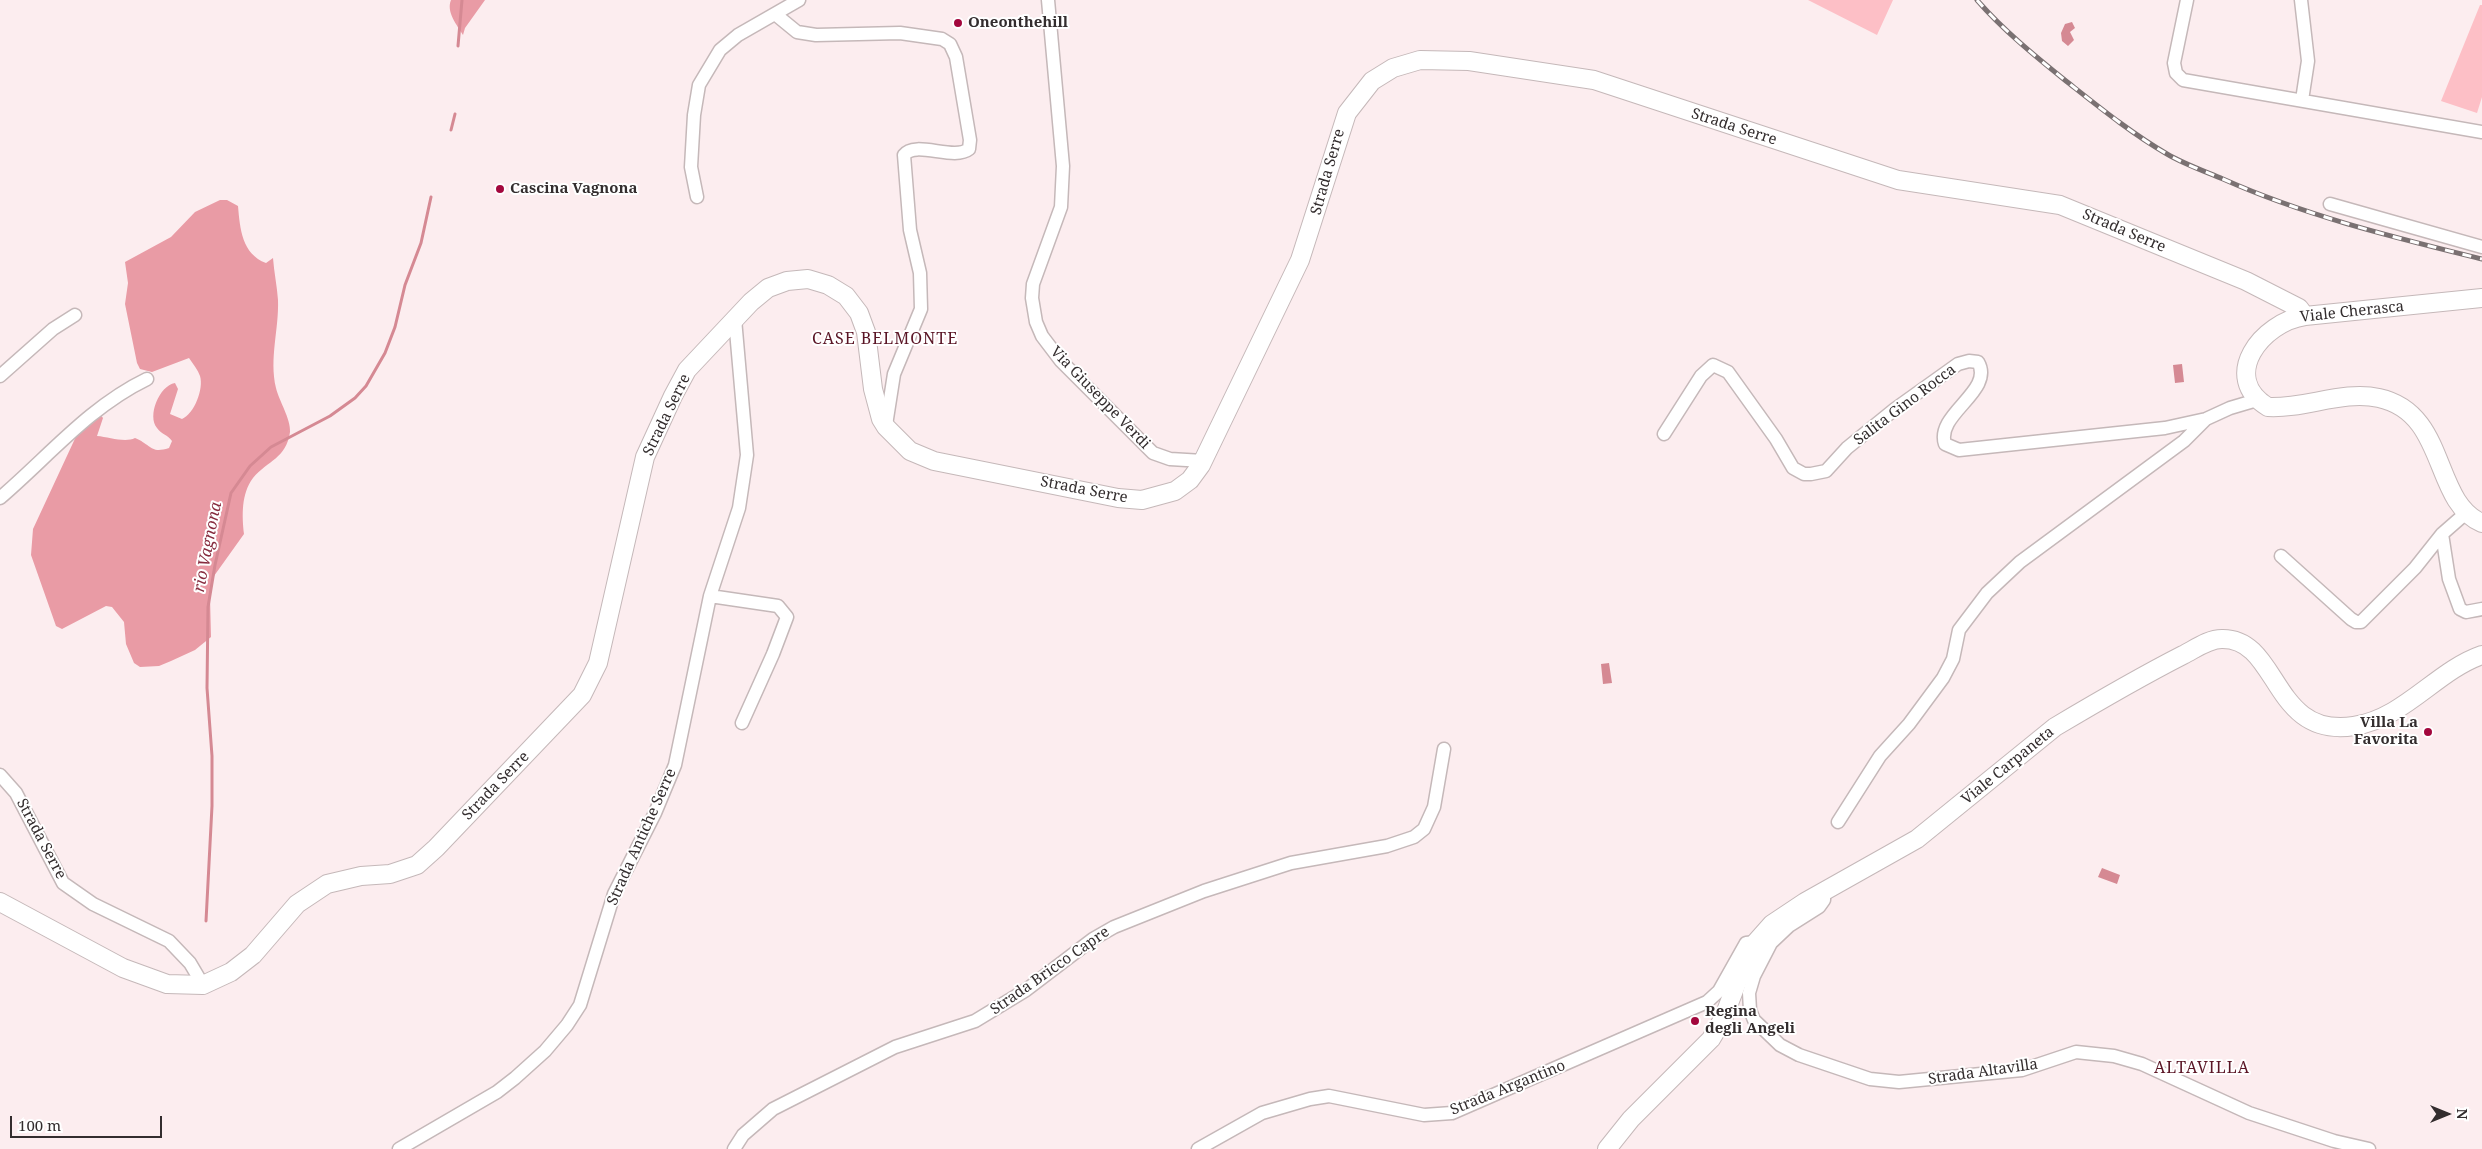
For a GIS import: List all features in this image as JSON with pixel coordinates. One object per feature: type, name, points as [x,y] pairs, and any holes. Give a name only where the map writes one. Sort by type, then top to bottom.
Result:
[{"type":"main road","name":"Strada Serre","points":[[0,902],[123,968],[167,984],[203,985],[231,972],[253,955],[297,904],[327,884],[361,876],[390,874],[417,864],[436,848],[582,695],[598,663],[645,457],[672,396],[688,370],[735,319],[768,288],[787,281],[815,281],[828,285],[846,296],[859,313],[866,332],[876,405],[886,427],[910,451],[934,461],[1129,499],[1154,498],[1175,491],[1190,480],[1203,461],[1300,260],[1346,113],[1372,81],[1393,68],[1420,60],[1469,62],[1594,80],[1898,180],[2060,205],[2246,281],[2299,308],[2305,316]]},
{"type":"main road","name":"Viale Cherasca","points":[[2257,400],[2248,386],[2246,377],[2254,348],[2276,326],[2287,320],[2305,316],[2482,298]]},
{"type":"main road","points":[[2257,400],[2268,407],[2278,408],[2370,396],[2393,402],[2409,412],[2427,435],[2455,498],[2466,513],[2482,524]]},
{"type":"main road","name":"Viale Carpaneta","points":[[1606,1149],[1632,1119],[1711,1039],[1723,1019],[1741,972],[1756,942],[1772,924],[1824,892],[1917,840],[2055,727],[2171,661],[2215,640],[2233,640],[2244,644],[2258,657],[2283,696],[2298,712],[2314,722],[2337,727],[2354,726],[2368,722],[2396,710],[2462,665],[2482,655]]},
{"type":"street","points":[[698,197],[690,167],[694,115],[699,84],[720,50],[738,35],[799,0]]},
{"type":"street","name":"Via Giuseppe Verdi","points":[[1048,0],[1063,166],[1063,192],[1057,221],[1037,267],[1033,284],[1032,298],[1036,322],[1042,336],[1061,361],[1153,453],[1170,459],[1203,461]]},
{"type":"street","points":[[2187,0],[2174,63],[2179,77],[2188,81],[2482,132]]},
{"type":"street","points":[[2301,0],[2308,61],[2302,100]]},
{"type":"street","points":[[775,14],[797,32],[816,35],[900,32],[942,39],[950,44],[956,57],[970,140],[969,149],[960,153],[912,150],[904,155],[910,230],[920,273],[921,309],[914,330],[894,374],[886,427]]},
{"type":"street","points":[[2330,204],[2482,247]]},
{"type":"street","points":[[0,376],[53,329],[75,315]]},
{"type":"street","name":"Strada Antiche Serre","points":[[399,1149],[497,1092],[515,1078],[545,1051],[567,1025],[580,1005],[614,894],[655,813],[675,766],[710,596],[739,508],[747,455],[735,319]]},
{"type":"street","name":"Salita Gino Rocca","points":[[1664,434],[1701,376],[1713,365],[1728,372],[1776,439],[1793,468],[1804,474],[1818,474],[1826,471],[1847,448],[1895,409],[1958,364],[1968,360],[1978,362],[1981,378],[1946,428],[1944,434],[1945,444],[1953,449],[1970,450],[2165,428],[2206,418],[2257,400]]},
{"type":"street","points":[[0,498],[61,440],[99,409],[121,392],[147,379]]},
{"type":"street","name":"Salita Gino Rocca","points":[[1838,822],[1880,756],[1909,724],[1944,678],[1953,660],[1959,630],[1987,593],[2020,562],[2184,441],[2206,418]]},
{"type":"street","points":[[2281,556],[2351,619],[2361,622],[2415,568],[2442,534],[2466,513]]},
{"type":"street","points":[[2442,534],[2449,579],[2460,610],[2466,612],[2482,609]]},
{"type":"street","points":[[710,596],[778,606],[786,617],[742,723]]},
{"type":"street","name":"Strada Bricco Capre","points":[[734,1149],[743,1136],[773,1109],[895,1046],[974,1021],[989,1014],[1026,990],[1093,939],[1114,927],[1204,891],[1291,863],[1387,846],[1414,837],[1424,829],[1434,807],[1444,749]]},
{"type":"street","name":"Strada Serre","points":[[0,775],[16,793],[63,883],[93,904],[169,942],[190,963],[203,985]]},
{"type":"street","name":"Strada Altavilla","points":[[1824,892],[1824,900],[1819,907],[1789,926],[1771,943],[1748,992],[1750,1010],[1754,1020],[1780,1046],[1799,1055],[1870,1079],[1899,1082],[2022,1070],[2076,1052],[2114,1056],[2142,1064],[2249,1114],[2334,1141],[2369,1149]]},
{"type":"street","name":"Strada Argantino","points":[[1198,1149],[1262,1114],[1310,1099],[1329,1096],[1424,1115],[1452,1114],[1707,1002],[1719,992],[1746,943],[1756,942]]},
{"type":"shaded area","points":[[451,0],[485,0],[465,28],[463,35],[451,14]]},
{"type":"shaded area","points":[[1808,0],[1893,0],[1877,35]]},
{"type":"shaded area","points":[[2480,5],[2482,5],[2482,97],[2477,113],[2441,101]]},
{"type":"shaded area","points":[[2072,22],[2075,28],[2070,32],[2074,40],[2068,46],[2062,41],[2061,33],[2065,24]]},
{"type":"shaded area","points":[[220,200],[227,200],[238,206],[241,232],[252,254],[266,263],[273,258],[278,300],[274,377],[276,388],[289,421],[290,432],[285,448],[253,478],[246,491],[243,513],[244,534],[214,576],[210,597],[211,637],[195,650],[171,661],[159,666],[140,667],[134,663],[126,644],[124,622],[112,607],[106,606],[62,629],[56,626],[31,555],[33,529],[79,430],[99,413],[103,418],[97,436],[122,440],[135,438],[151,448],[163,450],[169,448],[172,441],[154,423],[154,409],[160,395],[169,385],[175,383],[178,389],[170,414],[182,419],[194,407],[201,388],[201,381],[198,372],[189,358],[152,372],[140,369],[137,363],[125,304],[128,283],[125,262],[171,237],[195,212]]},
{"type":"shaded area","points":[[2182,364],[2184,382],[2175,383],[2173,365]]},
{"type":"shaded area","points":[[1609,663],[1612,683],[1603,684],[1601,664]]},
{"type":"shaded area","points":[[2102,868],[2120,875],[2117,884],[2098,877]]},
{"type":"waterway","name":"rio Vagnona","points":[[458,46],[462,0]]},
{"type":"waterway","points":[[451,130],[455,114]]},
{"type":"waterway","name":"rio Vagnona","points":[[206,921],[212,806],[212,756],[207,688],[208,607],[231,493],[250,466],[271,447],[330,416],[355,398],[366,386],[385,353],[395,327],[405,285],[421,243],[431,197]]},
{"type":"railway","points":[[1977,0],[2008,32],[2066,81],[2128,129],[2174,158],[2254,192],[2318,215],[2383,234],[2482,259]]},
{"type":"place","name":"Oneonthehill","points":[[958,23]]},
{"type":"place","name":"Cascina Vagnona","points":[[500,189]]},
{"type":"place","name":"Villa La Favorita","points":[[2428,732]]},
{"type":"place","name":"Regina degli Angeli","points":[[1695,1021]]},
{"type":"district","name":"CASE BELMONTE","points":[[885,339]]},
{"type":"district","name":"ALTAVILLA","points":[[2202,1068]]}]
